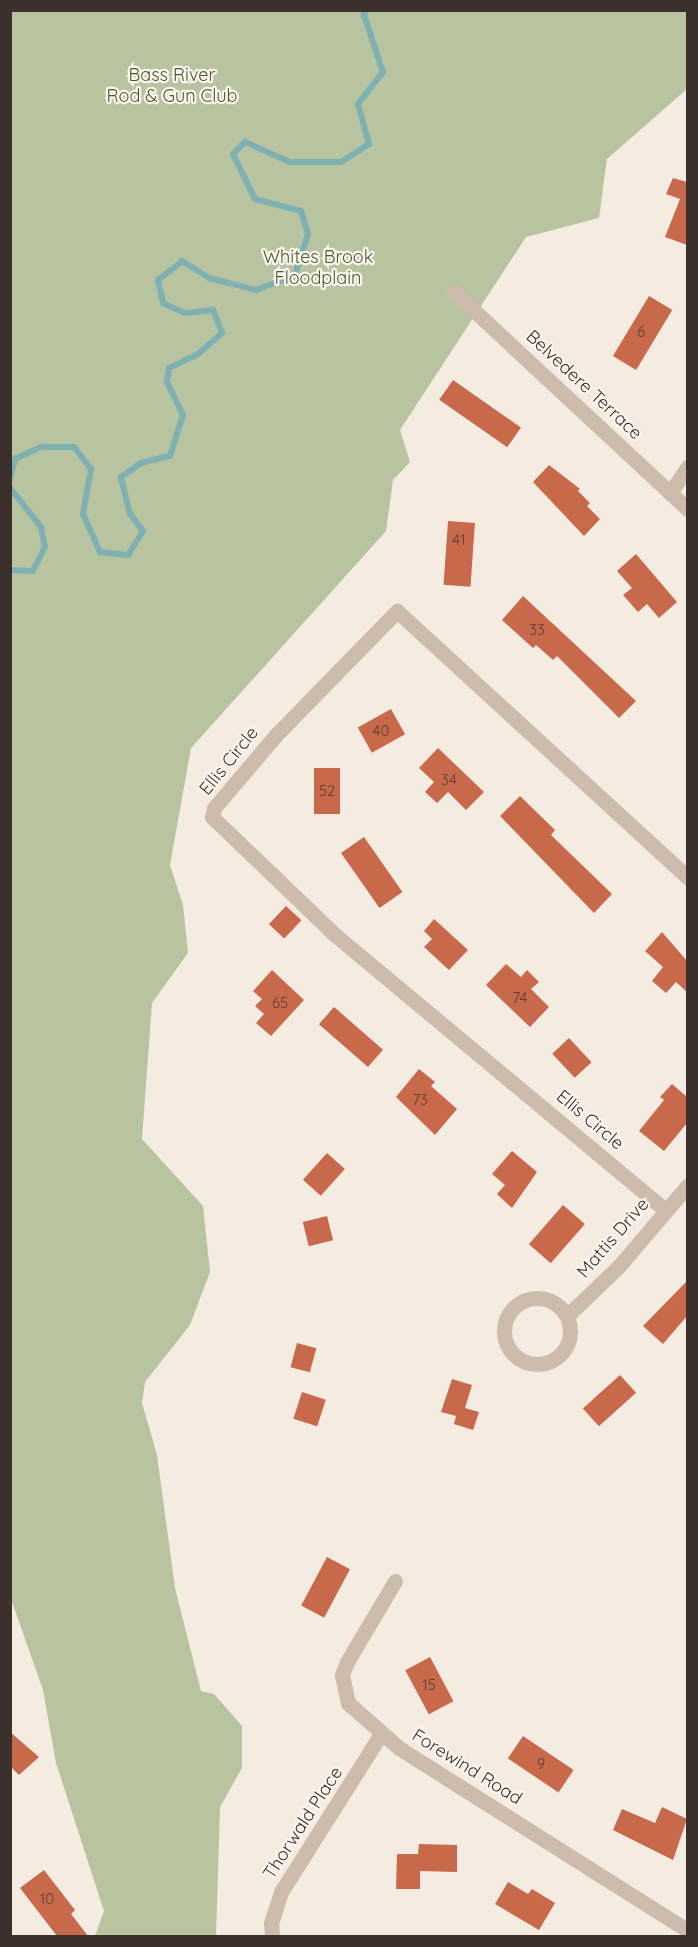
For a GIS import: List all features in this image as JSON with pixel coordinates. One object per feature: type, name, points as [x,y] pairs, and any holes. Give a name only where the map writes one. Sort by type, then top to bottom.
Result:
[{"type":"street","name":"Belvedere Terrace","points":[[453,291],[687,509]]},
{"type":"street","points":[[670,493],[687,466]]},
{"type":"street","name":"Ellis Circle","points":[[664,1209],[332,932],[212,817],[220,800],[268,744],[397,611],[687,878]]},
{"type":"street","name":"Mattis Drive","points":[[567,1316],[619,1266],[664,1209],[687,1185]]},
{"type":"street","points":[[528,1299],[550,1301],[567,1316],[568,1344],[549,1363],[521,1360],[506,1344],[504,1333],[510,1312],[528,1299]]},
{"type":"street","name":"Forewind Road","points":[[395,1581],[353,1648],[342,1675],[348,1703],[381,1734],[687,1930]]},
{"type":"street","name":"Thorwald Place","points":[[272,1936],[271,1923],[281,1892],[381,1734]]},
{"type":"green space","points":[[10,11],[687,11],[687,89],[607,159],[599,218],[526,237],[400,430],[410,462],[393,480],[386,531],[191,748],[170,865],[183,905],[188,953],[152,1003],[142,1139],[203,1206],[210,1272],[190,1325],[145,1382],[142,1403],[157,1455],[175,1588],[201,1691],[214,1694],[242,1726],[242,1768],[220,1807],[216,1936],[95,1936],[104,1911],[56,1763],[43,1690],[11,1599]]},
{"type":"building","points":[[673,178],[687,182],[687,245],[665,237],[680,199],[666,194]]},
{"type":"building","points":[[649,296],[672,310],[636,370],[613,356]]},
{"type":"building","points":[[453,380],[521,428],[507,447],[439,400]]},
{"type":"building","points":[[549,465],[580,489],[578,491],[590,503],[587,506],[600,519],[584,536],[533,482]]},
{"type":"building","points":[[448,521],[475,523],[470,587],[444,585]]},
{"type":"building","points":[[636,554],[677,602],[659,618],[647,604],[638,612],[623,595],[632,588],[617,571]]},
{"type":"building","points":[[523,596],[636,701],[619,718],[557,656],[553,660],[536,645],[533,648],[502,620]]},
{"type":"building","points":[[391,709],[405,734],[372,753],[358,727]]},
{"type":"building","points":[[438,748],[484,792],[466,810],[448,792],[437,803],[425,792],[434,782],[419,768]]},
{"type":"building","points":[[314,768],[340,768],[340,814],[314,814]]},
{"type":"building","points":[[520,796],[555,830],[551,835],[612,894],[594,913],[500,816]]},
{"type":"building","points":[[364,837],[402,892],[379,908],[341,853]]},
{"type":"building","points":[[286,906],[301,920],[284,939],[269,924]]},
{"type":"building","points":[[434,919],[468,950],[449,970],[424,947],[432,939],[424,931]]},
{"type":"building","points":[[662,932],[687,961],[687,992],[676,982],[666,993],[652,981],[663,967],[645,951]]},
{"type":"building","points":[[506,964],[521,977],[527,970],[539,982],[531,989],[549,1007],[530,1027],[486,985]]},
{"type":"building","points":[[272,970],[304,1000],[271,1036],[256,1023],[264,1014],[255,1006],[262,999],[253,991]]},
{"type":"building","points":[[334,1007],[383,1050],[368,1067],[319,1024]]},
{"type":"building","points":[[569,1038],[592,1062],[575,1078],[552,1054]]},
{"type":"building","points":[[419,1069],[435,1082],[431,1086],[457,1109],[435,1135],[396,1097]]},
{"type":"building","points":[[672,1084],[687,1097],[687,1123],[664,1151],[639,1131],[664,1100],[660,1097]]},
{"type":"building","points":[[512,1151],[537,1172],[512,1208],[497,1194],[505,1185],[492,1174]]},
{"type":"building","points":[[327,1153],[345,1169],[321,1196],[303,1180]]},
{"type":"building","points":[[563,1205],[585,1224],[551,1263],[529,1244]]},
{"type":"building","points":[[327,1216],[333,1240],[309,1246],[303,1222]]},
{"type":"building","points":[[687,1281],[687,1316],[663,1344],[643,1326]]},
{"type":"building","points":[[297,1343],[316,1348],[310,1372],[291,1367]]},
{"type":"building","points":[[620,1375],[636,1393],[599,1426],[583,1408]]},
{"type":"building","points":[[452,1379],[472,1385],[465,1408],[479,1412],[473,1430],[454,1424],[456,1416],[441,1412]]},
{"type":"building","points":[[302,1392],[326,1400],[317,1426],[293,1419]]},
{"type":"building","points":[[327,1557],[350,1569],[324,1618],[301,1606]]},
{"type":"building","points":[[430,1657],[453,1701],[429,1714],[405,1670]]},
{"type":"building","points":[[10,1732],[39,1757],[19,1775],[10,1766]]},
{"type":"building","points":[[523,1736],[574,1770],[558,1792],[508,1758]]},
{"type":"building","points":[[662,1807],[687,1819],[673,1860],[613,1830],[622,1809],[655,1823]]},
{"type":"building","points":[[419,1844],[457,1845],[457,1872],[420,1871],[420,1889],[396,1889],[397,1854],[418,1854]]},
{"type":"building","points":[[44,1870],[75,1910],[71,1914],[88,1936],[57,1936],[20,1888]]},
{"type":"building","points":[[508,1882],[528,1894],[532,1889],[555,1903],[539,1930],[495,1904]]},
{"type":"waterway","points":[[10,478],[15,459],[41,447],[74,447],[91,469],[83,514],[100,552],[128,555],[143,531],[130,514],[121,477],[141,463],[170,456],[183,415],[167,382],[169,368],[198,354],[222,333],[213,310],[185,313],[163,303],[158,280],[182,261],[209,278],[256,290],[295,275],[308,234],[301,211],[255,199],[233,154],[245,142],[290,162],[341,162],[369,144],[358,104],[383,72],[364,15],[366,10]]},
{"type":"waterway","points":[[10,488],[41,527],[45,547],[33,571],[10,570]]},
{"type":"park label","name":"Bass River Rod & Gun Club","points":[[172,86]]},
{"type":"park label","name":"Whites Brook Floodplain","points":[[318,268]]}]
